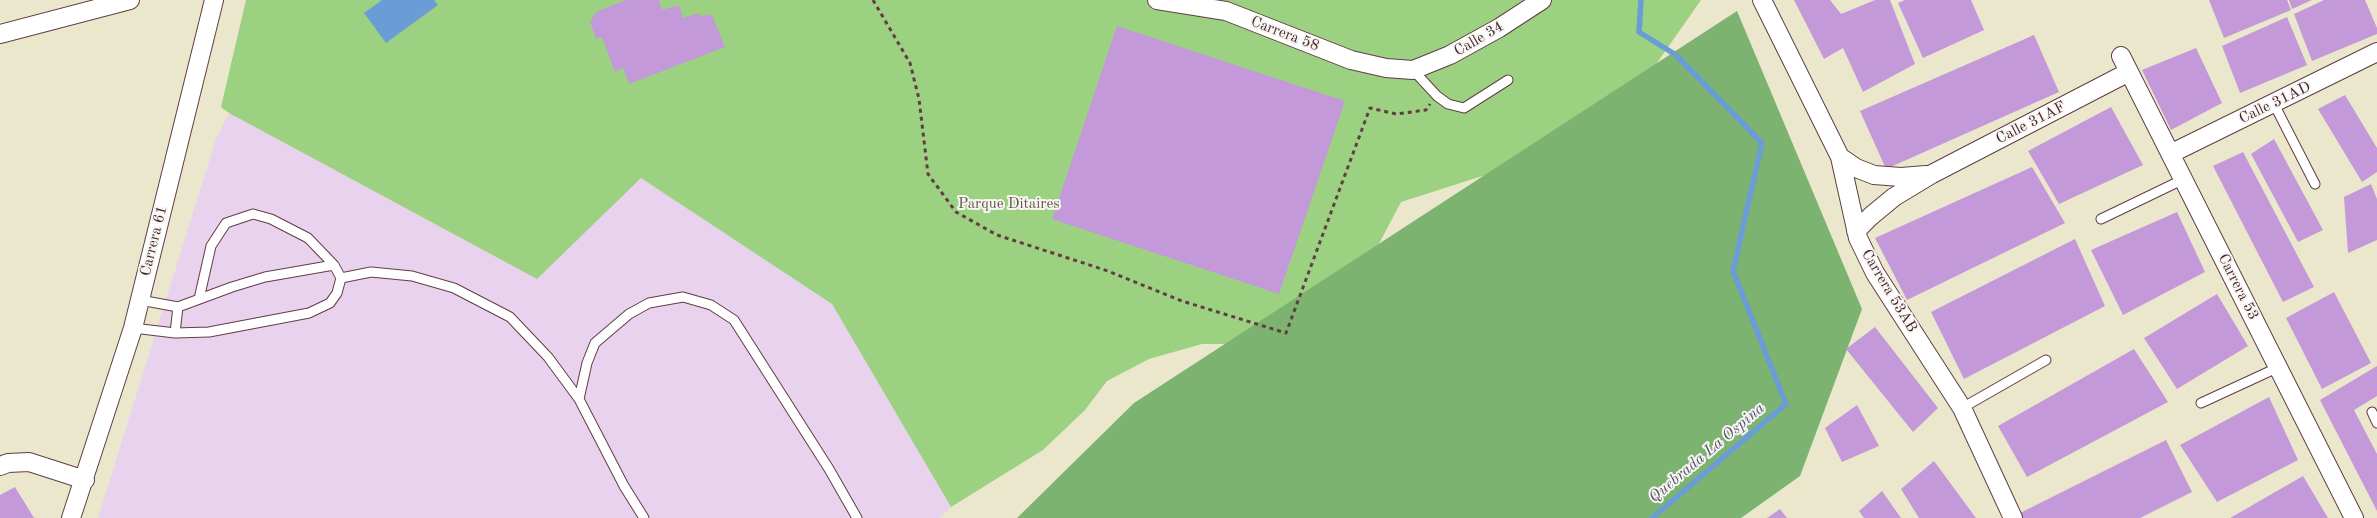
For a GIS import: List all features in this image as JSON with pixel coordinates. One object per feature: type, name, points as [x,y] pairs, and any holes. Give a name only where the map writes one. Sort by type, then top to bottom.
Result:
[{"type":"street","points":[[0,34],[130,0]]},
{"type":"street","name":"Carrera 61","points":[[71,518],[85,480],[133,328],[214,0]]},
{"type":"street","name":"Carrera 58","points":[[1158,0],[1226,11],[1351,60],[1386,68],[1412,70]]},
{"type":"street","name":"Calle 34","points":[[1412,70],[1450,55],[1499,28],[1542,0]]},
{"type":"street","name":"Carrera 53AB","points":[[1762,0],[1840,157],[1856,231],[1875,274],[1962,408],[2010,517]]},
{"type":"street","name":"Calle 31AD","points":[[2172,153],[2377,52]]},
{"type":"street","name":"Carrera 53","points":[[2121,56],[2172,153],[2354,518]]},
{"type":"street","name":"Calle 31AF","points":[[1856,231],[1894,198],[1932,174],[2129,72]]},
{"type":"street","name":"Calle 31AF","points":[[1840,157],[1856,168],[1874,175],[1901,178],[1932,174]]},
{"type":"street","points":[[0,466],[8,463],[29,462],[85,480]]},
{"type":"lane","points":[[1412,70],[1437,96],[1448,104],[1464,108],[1508,80]]},
{"type":"lane","points":[[2274,104],[2315,184]]},
{"type":"lane","points":[[2101,219],[2185,179]]},
{"type":"lane","points":[[133,328],[176,333],[209,332],[309,313],[330,303],[337,293],[341,278],[334,265],[308,238],[271,219],[253,214],[226,223],[211,246],[199,298]]},
{"type":"lane","points":[[140,300],[178,307],[199,298],[265,277],[334,265]]},
{"type":"lane","points":[[341,278],[371,272],[412,276],[454,288],[510,317],[548,357],[579,399],[624,486],[644,518]]},
{"type":"lane","points":[[579,399],[587,363],[595,343],[629,314],[649,303],[683,297],[711,305],[734,320],[829,469],[857,518]]},
{"type":"lane","points":[[176,333],[178,307]]},
{"type":"lane","points":[[1962,408],[2046,360]]},
{"type":"lane","points":[[2201,403],[2279,367]]},
{"type":"lane","points":[[2372,412],[2377,423]]},
{"type":"path","points":[[873,0],[910,63],[919,99],[928,174],[956,212],[997,235],[1108,272],[1182,301],[1286,333],[1370,108],[1396,114],[1426,110],[1437,96]]},
{"type":"shaded area","points":[[229,113],[537,279],[641,177],[832,304],[951,507],[939,518],[98,518],[216,139]]},
{"type":"green space","name":"Parque Ditaires","points":[[246,0],[1701,0],[1652,70],[1551,154],[1401,202],[1322,352],[1267,344],[1202,344],[1149,359],[1107,381],[1085,410],[1043,450],[951,507],[832,304],[641,178],[537,279],[229,113],[221,107]]},
{"type":"green space","points":[[1737,11],[1862,309],[1800,476],[1741,518],[1017,518],[1134,403]]},
{"type":"water","points":[[382,0],[434,0],[438,5],[386,43],[364,13]]},
{"type":"building","points":[[626,0],[659,0],[662,10],[679,5],[683,18],[700,13],[701,17],[710,14],[725,47],[629,84],[623,68],[615,72],[602,37],[596,39],[590,22],[596,12]]},
{"type":"building","points":[[1794,0],[1830,0],[1841,14],[1875,0],[1890,0],[1915,64],[1863,92],[1843,48],[1824,59]]},
{"type":"building","points":[[1905,0],[1971,0],[1984,30],[1923,58],[1898,3]]},
{"type":"building","points":[[2209,0],[2287,0],[2291,10],[2224,38]]},
{"type":"building","points":[[2289,0],[2312,0],[2292,9]]},
{"type":"building","points":[[2324,0],[2365,0],[2377,28],[2377,34],[2312,61],[2294,14]]},
{"type":"building","points":[[2287,17],[2307,65],[2240,93],[2222,46]]},
{"type":"building","points":[[1117,26],[1345,101],[1279,294],[1052,219]]},
{"type":"building","points":[[2034,35],[2059,92],[1886,169],[1860,111]]},
{"type":"building","points":[[2196,48],[2222,103],[2171,130],[2142,70]]},
{"type":"building","points":[[2345,95],[2377,148],[2377,172],[2362,182],[2318,109]]},
{"type":"building","points":[[2111,107],[2143,165],[2059,204],[2028,151]]},
{"type":"building","points":[[2274,139],[2323,230],[2298,242],[2251,154]]},
{"type":"building","points":[[2243,152],[2314,287],[2283,302],[2213,166]]},
{"type":"building","points":[[2032,167],[2065,223],[1907,300],[1875,238]]},
{"type":"building","points":[[2371,184],[2377,199],[2377,240],[2348,253],[2344,197]]},
{"type":"building","points":[[2177,212],[2205,272],[2123,315],[2091,250]]},
{"type":"building","points":[[2075,239],[2105,306],[1964,379],[1931,312]]},
{"type":"building","points":[[2334,292],[2371,363],[2322,389],[2286,318]]},
{"type":"building","points":[[2217,294],[2248,346],[2177,389],[2144,338]]},
{"type":"building","points":[[1875,327],[1938,408],[1913,432],[1846,349]]},
{"type":"building","points":[[2134,349],[2168,402],[2027,477],[1998,426]]},
{"type":"building","points":[[2377,366],[2377,396],[2354,410],[2377,454],[2377,511],[2320,400]]},
{"type":"building","points":[[2269,397],[2298,460],[2217,502],[2180,445]]},
{"type":"building","points":[[1857,405],[1879,446],[1842,462],[1825,428]]},
{"type":"building","points":[[2166,440],[2192,492],[2140,518],[2016,518],[2014,516]]},
{"type":"building","points":[[1934,461],[1976,518],[1919,518],[1901,489]]},
{"type":"building","points":[[2303,476],[2328,518],[2230,518]]},
{"type":"building","points":[[15,487],[34,518],[0,518],[0,495]]},
{"type":"building","points":[[1882,491],[1901,518],[1864,518],[1859,511]]},
{"type":"building","points":[[1780,509],[1787,518],[1767,518]]},
{"type":"waterway","name":"Quebrada La Ospina","points":[[1641,0],[1639,32],[1676,55],[1762,143],[1733,271],[1786,404],[1652,518]]}]
